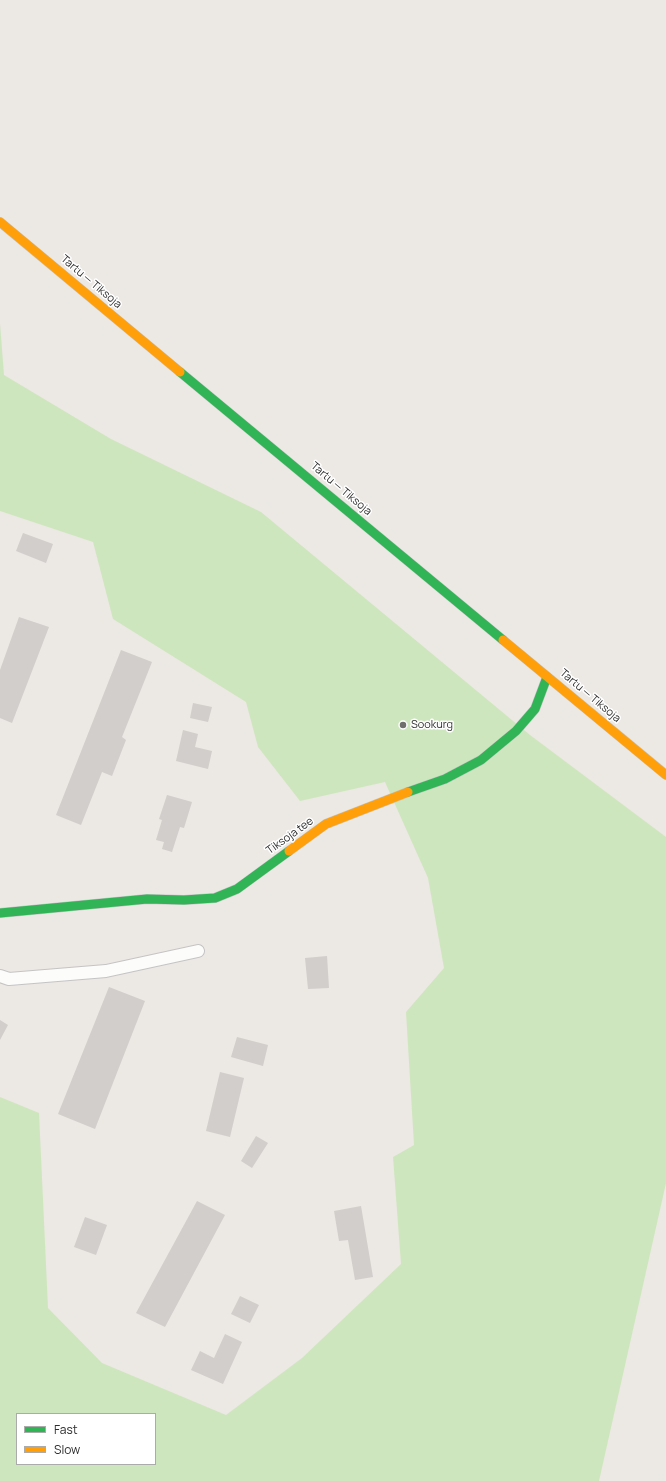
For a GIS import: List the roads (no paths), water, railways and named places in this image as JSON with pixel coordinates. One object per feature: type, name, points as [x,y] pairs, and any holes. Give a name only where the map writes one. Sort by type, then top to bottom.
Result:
[{"type":"main road","name":"Tartu — Tiksoja","points":[[0,222],[666,775]]},
{"type":"main road","name":"Tiksoja tee","points":[[0,913],[147,899],[184,900],[215,898],[237,889],[326,824],[397,796],[444,780],[481,760],[516,731],[535,709],[547,677]]},
{"type":"lane","points":[[0,976],[9,979],[106,971],[198,951]]},
{"type":"place","name":"Sookurg","points":[[403,725]]}]
